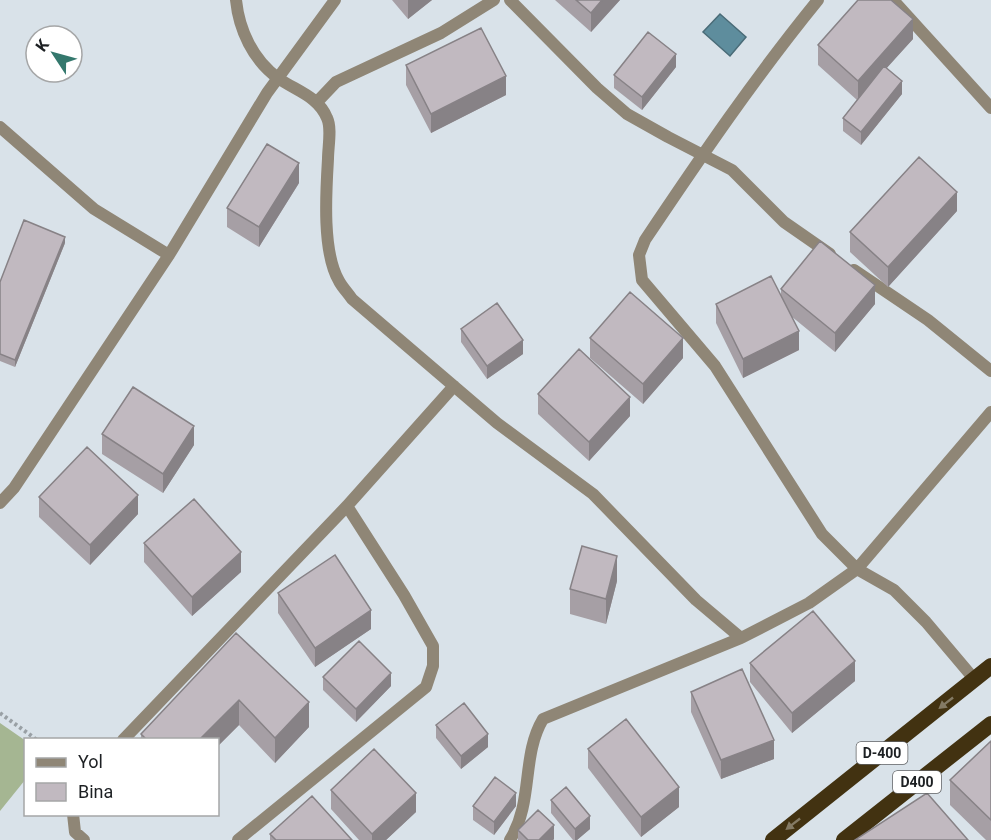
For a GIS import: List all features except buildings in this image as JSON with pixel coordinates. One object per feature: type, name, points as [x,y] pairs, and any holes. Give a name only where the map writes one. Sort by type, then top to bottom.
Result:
[{"type":"highway","name":"D-400","points":[[773,840],[991,666]]},
{"type":"highway","name":"D400","points":[[844,840],[991,724]]},
{"type":"street","points":[[237,0],[238,16],[248,41],[261,62],[278,78],[317,102],[328,119],[326,199],[331,253],[338,280],[352,299],[497,423],[593,494],[696,600],[741,638]]},
{"type":"street","points":[[0,503],[14,488],[169,255],[278,78],[335,0]]},
{"type":"street","points":[[317,102],[336,82],[441,33],[494,0]]},
{"type":"street","points":[[510,0],[597,88],[627,114],[732,170],[784,222],[928,320],[991,371]]},
{"type":"street","points":[[818,0],[785,41],[703,154],[645,240],[639,255],[642,280],[715,366],[822,534],[857,569],[894,590],[926,622],[975,680]]},
{"type":"street","points":[[893,0],[991,108]]},
{"type":"street","points":[[0,127],[94,209],[169,255]]},
{"type":"street","points":[[125,738],[347,506],[454,386]]},
{"type":"street","points":[[510,840],[519,825],[527,796],[531,754],[537,729],[543,719],[741,638],[809,603],[857,569],[991,412]]},
{"type":"street","points":[[0,491],[14,488]]},
{"type":"street","points":[[238,840],[426,687],[432,666],[433,646],[404,595],[347,506]]},
{"type":"street","points":[[73,816],[75,831],[84,840]]},
{"type":"path","points":[[0,713],[34,738]]},
{"type":"green space","points":[[0,723],[24,740],[24,781],[0,811]]},
{"type":"water","points":[[720,14],[746,37],[730,56],[703,32]]}]
